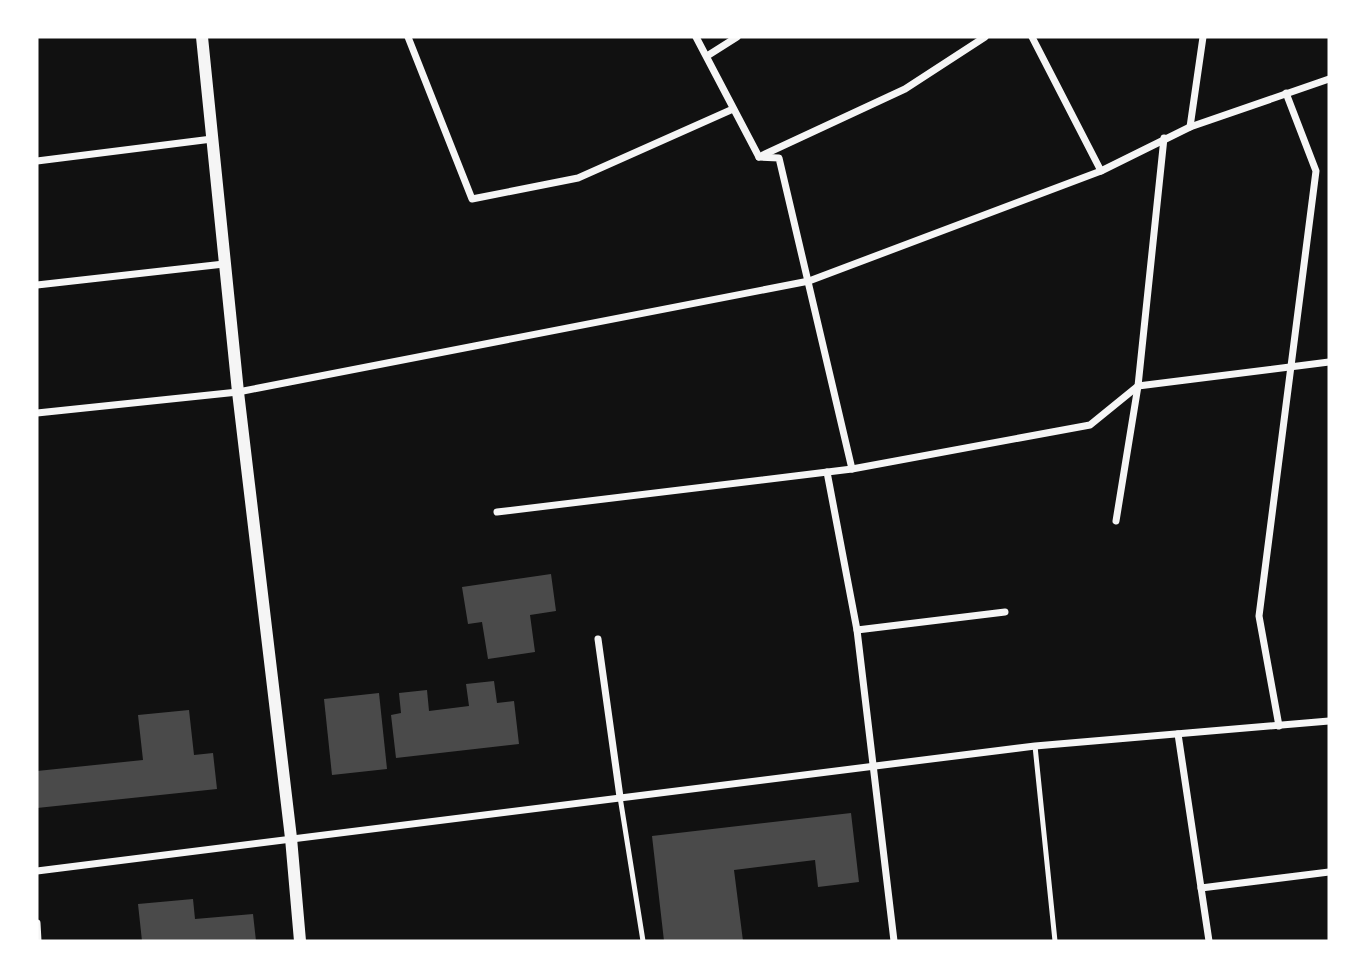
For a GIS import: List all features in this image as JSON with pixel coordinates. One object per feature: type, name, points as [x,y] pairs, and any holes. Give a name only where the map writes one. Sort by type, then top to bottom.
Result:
[{"type":"street","points":[[202,37],[224,264],[291,838],[300,941]]},
{"type":"street","points":[[408,37],[472,199],[578,178],[733,109]]},
{"type":"street","points":[[696,37],[759,157]]},
{"type":"street","points":[[707,56],[737,37]]},
{"type":"street","points":[[759,157],[905,89],[985,37]]},
{"type":"street","points":[[1032,37],[1101,171]]},
{"type":"street","points":[[1190,127],[1202,37]]},
{"type":"street","points":[[37,413],[238,391],[809,281],[1101,171],[1190,127],[1329,79]]},
{"type":"street","points":[[1279,726],[1259,616],[1316,171],[1286,93]]},
{"type":"street","points":[[1116,521],[1138,386],[1164,138]]},
{"type":"street","points":[[37,161],[212,139]]},
{"type":"street","points":[[759,157],[779,158],[852,469]]},
{"type":"street","points":[[37,285],[224,264]]},
{"type":"street","points":[[497,512],[852,469],[1090,425],[1138,386],[1329,362]]},
{"type":"street","points":[[827,472],[857,629],[871,768],[894,941]]},
{"type":"street","points":[[857,629],[1005,612]]},
{"type":"street","points":[[598,639],[621,797]]},
{"type":"street","points":[[37,871],[1035,746],[1329,721]]},
{"type":"street","points":[[1178,734],[1209,941]]},
{"type":"street","points":[[1201,888],[1329,872]]},
{"type":"street","points":[[37,923],[38,941]]},
{"type":"lane","points":[[1035,746],[1055,941]]},
{"type":"lane","points":[[621,797],[643,941]]},
{"type":"building","points":[[551,574],[556,611],[530,615],[535,652],[488,659],[482,622],[468,624],[462,587]]},
{"type":"building","points":[[494,681],[497,703],[514,701],[519,744],[396,758],[391,715],[401,713],[399,693],[427,690],[429,711],[469,706],[466,684]]},
{"type":"building","points":[[379,693],[387,769],[332,775],[324,699]]},
{"type":"building","points":[[189,710],[194,755],[213,753],[217,789],[37,808],[37,771],[143,760],[138,715]]},
{"type":"building","points":[[851,813],[859,882],[818,887],[815,860],[734,870],[743,941],[664,941],[652,836]]},
{"type":"building","points":[[193,899],[195,919],[253,914],[256,941],[142,941],[138,904]]}]
